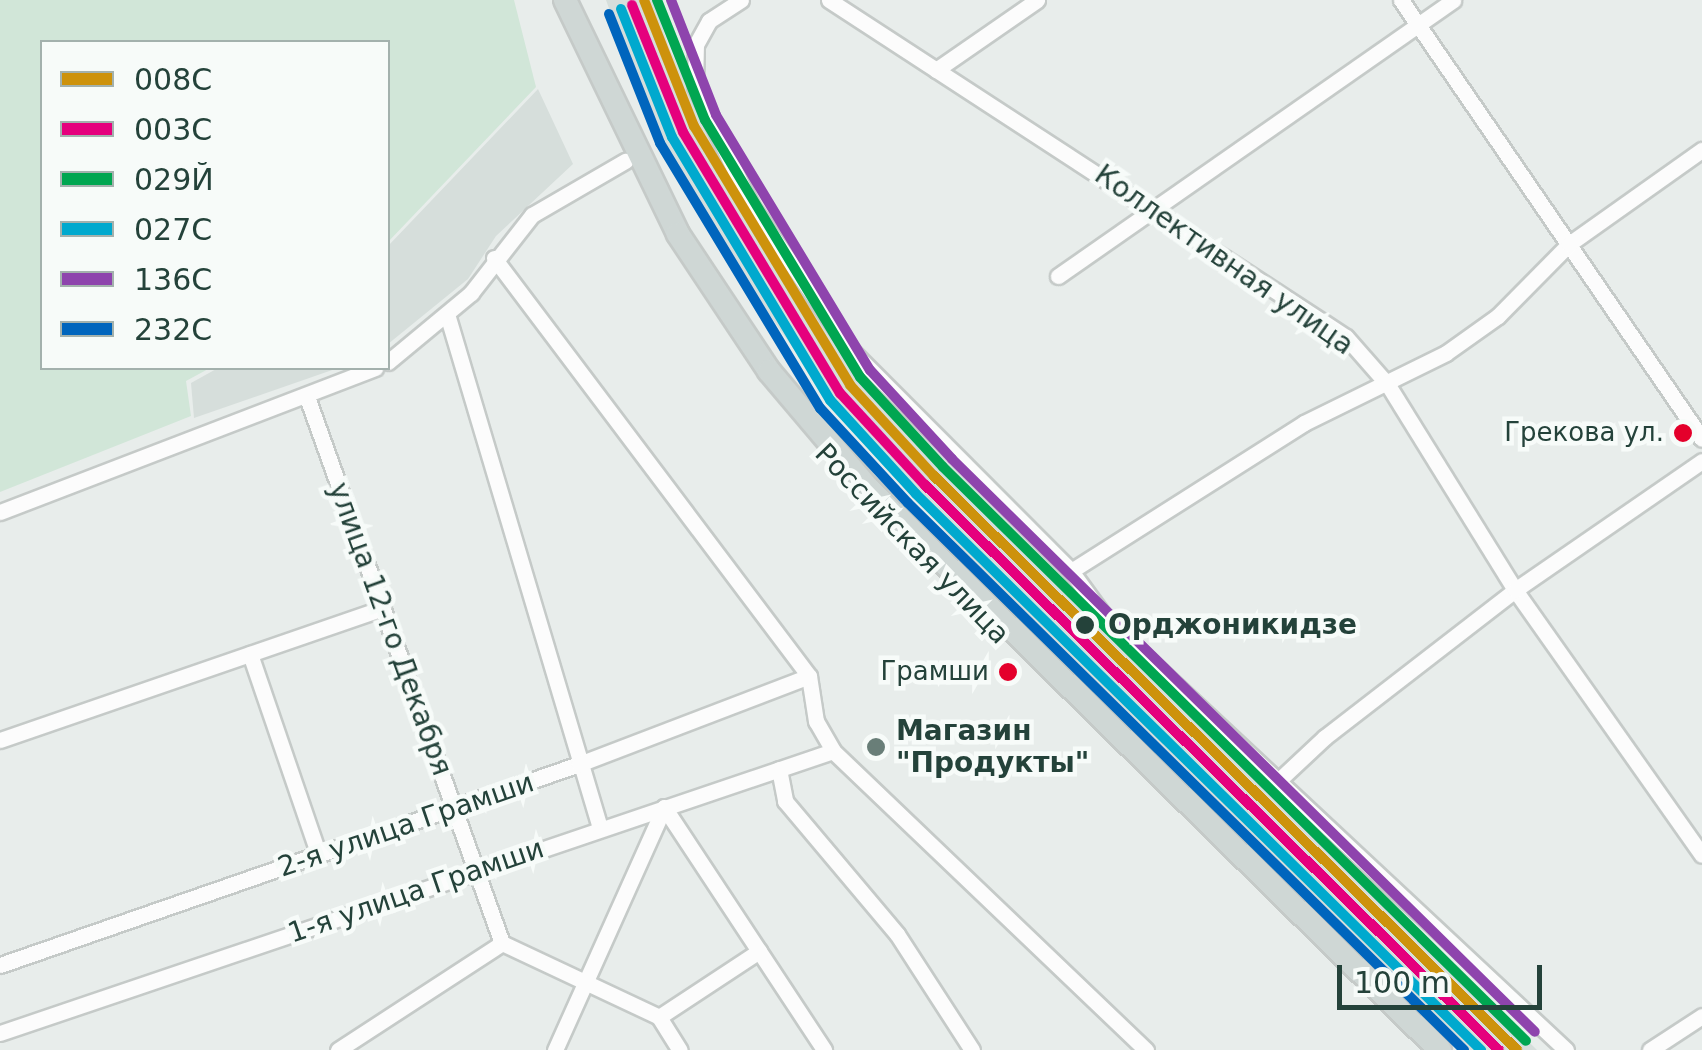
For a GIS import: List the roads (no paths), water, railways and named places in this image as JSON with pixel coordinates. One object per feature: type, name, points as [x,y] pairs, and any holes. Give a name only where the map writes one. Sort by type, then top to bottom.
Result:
[{"type":"main road","name":"Российская улица","points":[[552,0],[625,161],[711,312],[858,495],[1422,1050]]},
{"type":"main road","name":"Российская улица","points":[[566,0],[678,234],[769,372],[867,486],[1440,1050]]},
{"type":"street","points":[[741,0],[709,22],[696,44],[695,86],[752,207],[851,350],[1071,571],[1108,622],[1566,1050]]},
{"type":"street","name":"Коллективная улица","points":[[829,0],[1154,206],[1346,337],[1388,385],[1515,590],[1702,855]]},
{"type":"street","points":[[936,70],[1037,0]]},
{"type":"street","points":[[1401,0],[1702,439]]},
{"type":"street","points":[[1058,276],[1453,0]]},
{"type":"street","points":[[1071,571],[1304,423],[1388,385],[1498,316],[1569,244],[1702,150]]},
{"type":"street","points":[[390,360],[447,314],[532,215],[625,161]]},
{"type":"street","points":[[494,258],[809,676],[816,721],[833,751],[1146,1050]]},
{"type":"street","points":[[447,314],[600,828]]},
{"type":"street","points":[[0,512],[244,414],[307,397],[370,370]]},
{"type":"street","name":"улица 12-го Декабря","points":[[307,397],[502,943]]},
{"type":"street","points":[[1278,781],[1325,737],[1515,590],[1702,460]]},
{"type":"street","points":[[0,740],[382,608]]},
{"type":"street","points":[[250,654],[319,855]]},
{"type":"street","name":"2-я улица Грамши","points":[[0,965],[579,764],[809,676]]},
{"type":"street","name":"1-я улица Грамши","points":[[0,1034],[833,751]]},
{"type":"street","points":[[779,769],[786,802],[897,934],[972,1050]]},
{"type":"street","points":[[664,808],[824,1050]]},
{"type":"street","points":[[555,1050],[664,808]]},
{"type":"street","points":[[338,1050],[502,943],[659,1018],[680,1050]]},
{"type":"street","points":[[659,1018],[759,951]]},
{"type":"street","points":[[1650,1050],[1702,1016]]},
{"type":"place","name":"Грекова ул.","points":[[1683,433]]},
{"type":"place","name":"Орджоникидзе","points":[[1085,625]]},
{"type":"place","name":"Грамши","points":[[1008,672]]},
{"type":"place","name":"Магазин \"Продукты\"","points":[[876,747]]}]
